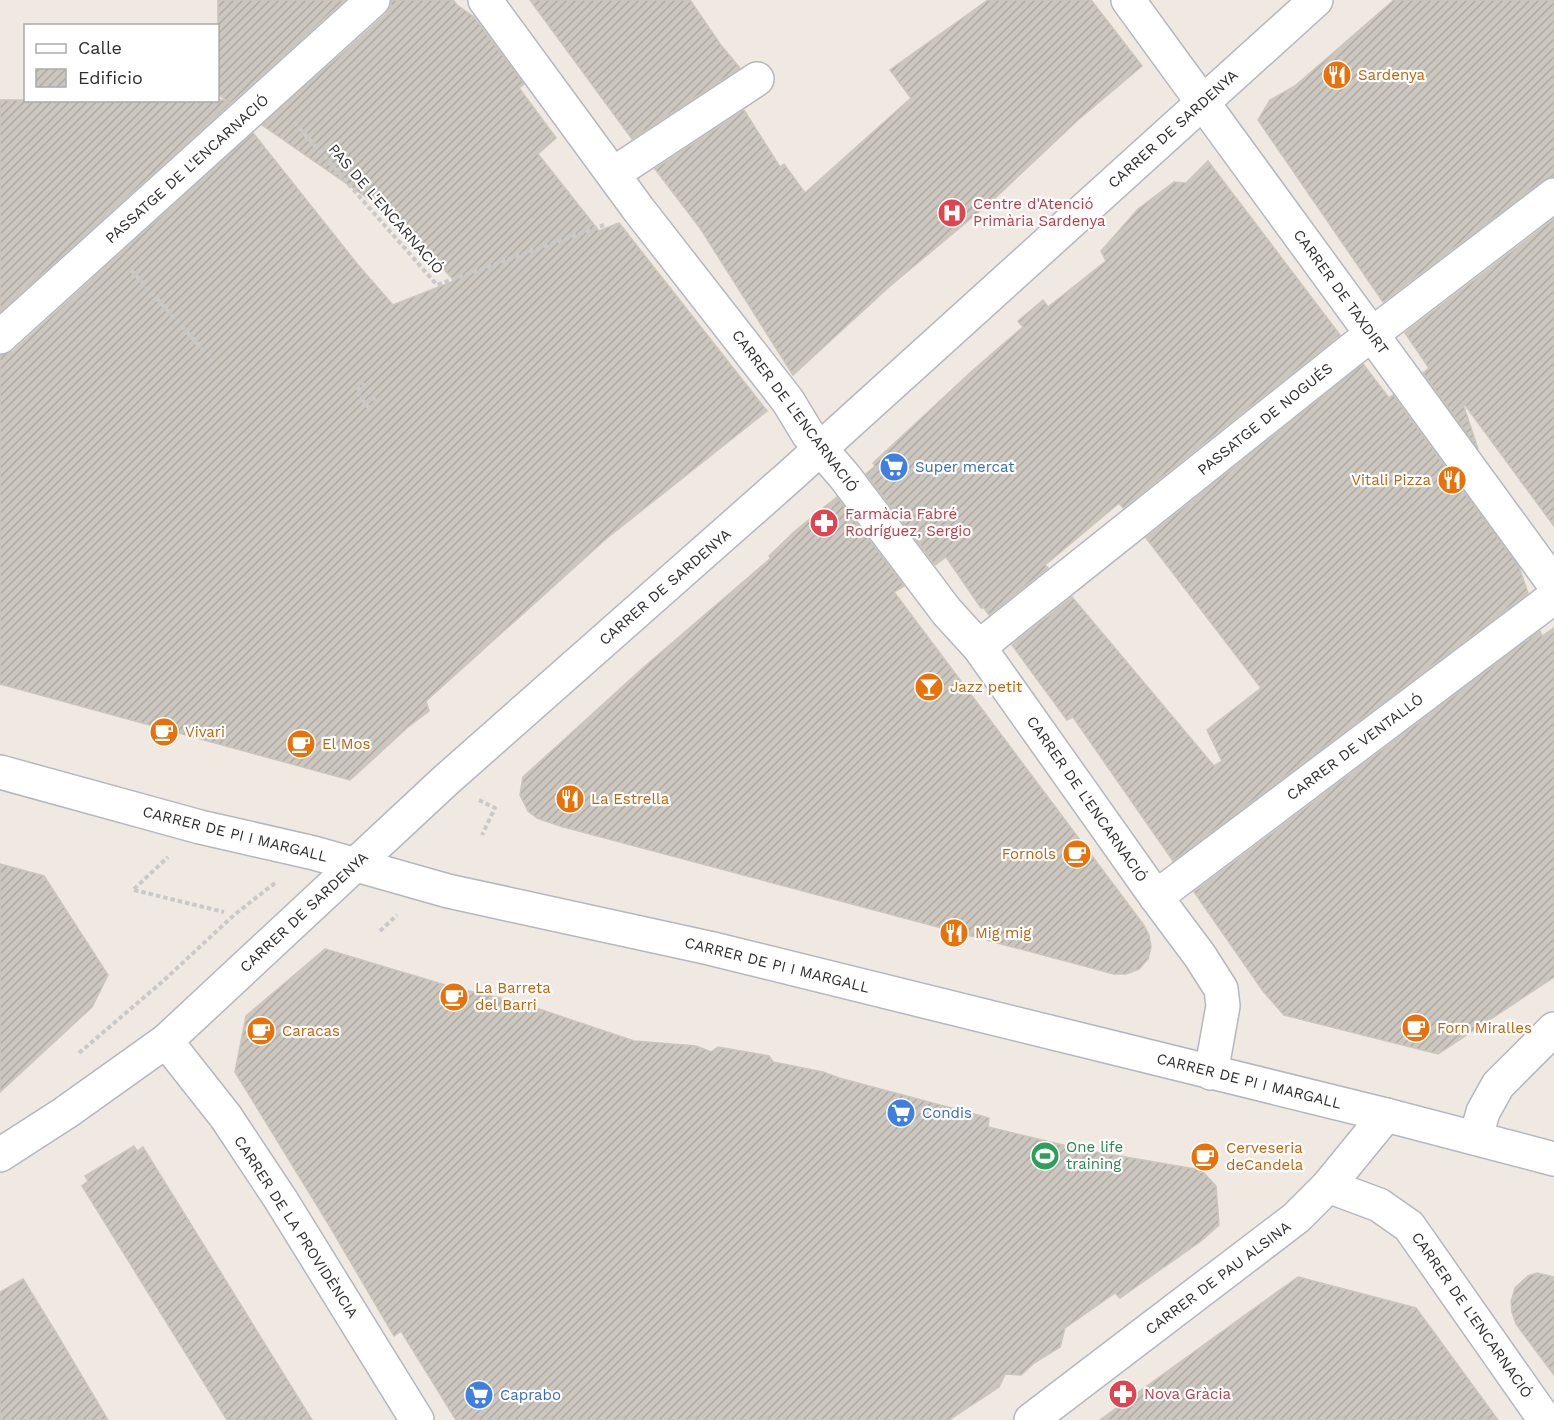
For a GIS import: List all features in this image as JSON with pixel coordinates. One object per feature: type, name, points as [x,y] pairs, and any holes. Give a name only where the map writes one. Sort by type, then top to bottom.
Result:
[{"type":"street","name":"PASSATGE DE L'ENCARNACIÓ","points":[[0,337],[373,0]]},
{"type":"street","name":"CARRER DE L'ENCARNACIÓ","points":[[484,0],[613,174],[788,401],[808,434],[845,477],[947,612],[979,647],[1200,956],[1221,989],[1223,1006],[1211,1073]]},
{"type":"street","name":"CARRER DE TAXDIRT","points":[[1128,0],[1554,584]]},
{"type":"street","name":"CARRER DE SARDENYA","points":[[0,1155],[49,1124],[166,1041],[445,782],[821,448],[1316,0]]},
{"type":"street","points":[[613,174],[757,79]]},
{"type":"street","name":"PASSATGE DE NOGUÉS","points":[[979,647],[1373,334],[1554,195]]},
{"type":"street","name":"CARRER DE VENTALLÓ","points":[[1156,897],[1554,597]]},
{"type":"street","name":"CARRER DE PI I MARGALL","points":[[0,772],[200,827],[314,853],[448,891],[709,948],[1476,1137],[1554,1159]]},
{"type":"street","points":[[1476,1137],[1483,1112],[1498,1085],[1554,1029]]},
{"type":"street","name":"CARRER DE LA PROVIDÈNCIA","points":[[166,1041],[226,1118],[275,1191],[417,1420]]},
{"type":"street","name":"CARRER DE PAU ALSINA","points":[[1031,1420],[1257,1250],[1296,1218],[1328,1186],[1386,1115]]},
{"type":"street","name":"CARRER DE L'ENCARNACIÓ","points":[[1328,1186],[1378,1205],[1409,1226],[1545,1420]]},
{"type":"path","name":"PAS DE L'ENCARNACIÓ","points":[[270,94],[437,285],[607,224]]},
{"type":"path","points":[[106,241],[213,361]]},
{"type":"path","points":[[369,408],[356,392],[363,386],[377,403]]},
{"type":"path","points":[[482,835],[495,808]]},
{"type":"path","points":[[172,853],[134,890],[224,912]]},
{"type":"path","points":[[72,1060],[162,982],[234,915],[314,853]]},
{"type":"path","points":[[380,931],[398,915]]},
{"type":"building","points":[[218,0],[345,0],[231,103],[228,102],[230,104],[0,312],[0,100],[219,102],[219,100],[226,100],[219,95]]},
{"type":"building","points":[[391,0],[453,0],[474,17],[524,84],[519,88],[556,138],[538,154],[599,231],[619,223],[767,411],[607,538],[426,701],[429,711],[350,780],[0,684],[0,355],[13,351],[253,133],[358,265],[393,305],[454,281],[403,220],[402,222],[262,125],[386,14],[391,6]]},
{"type":"building","points":[[530,0],[690,0],[720,44],[740,68],[632,139]]},
{"type":"building","points":[[988,0],[1091,0],[1142,66],[1079,119],[993,200],[890,286],[793,375],[700,228],[655,169],[744,110],[780,167],[784,164],[805,193],[911,98],[890,70]]},
{"type":"building","points":[[1394,0],[1554,0],[1554,177],[1543,180],[1383,302],[1258,120],[1270,100],[1295,86]]},
{"type":"building","points":[[1208,161],[1340,335],[1123,508],[1119,503],[1045,565],[1048,568],[989,615],[984,608],[981,608],[946,557],[935,565],[866,474],[875,466],[873,463],[1023,327],[1018,321],[1043,300],[1048,307],[1106,261],[1101,251],[1138,209],[1174,182],[1186,183]]},
{"type":"building","points":[[1554,219],[1554,526],[1462,401],[1478,449],[1423,373],[1429,368],[1405,333]]},
{"type":"building","points":[[1363,364],[1389,398],[1393,395],[1519,567],[1528,593],[1173,861],[1073,717],[1067,720],[1012,645],[1072,597],[1214,766],[1222,761],[1207,730],[1261,688],[1146,538]]},
{"type":"building","points":[[837,497],[904,586],[894,592],[1143,924],[1149,935],[1151,947],[1148,959],[1139,969],[1126,974],[1114,974],[560,826],[537,818],[528,811],[520,795],[523,777],[644,667],[771,558],[769,556],[795,531]]},
{"type":"building","points":[[1554,628],[1554,977],[1438,1054],[1284,1015],[1263,991],[1194,892],[1540,631],[1542,636]]},
{"type":"building","points":[[0,864],[44,876],[108,975],[92,1007],[0,1092]]},
{"type":"building","points":[[325,949],[455,988],[515,1001],[634,1041],[696,1046],[711,1052],[718,1047],[769,1056],[773,1062],[823,1072],[989,1118],[988,1127],[1084,1150],[1201,1170],[1216,1186],[1219,1225],[1201,1241],[1120,1298],[1115,1293],[1065,1328],[1060,1347],[1034,1363],[1021,1375],[1005,1374],[999,1387],[949,1420],[456,1420],[401,1331],[394,1336],[235,1072],[246,1016]]},
{"type":"building","points":[[134,1146],[137,1151],[143,1147],[312,1420],[227,1420],[82,1186],[88,1181],[85,1176]]},
{"type":"building","points":[[1537,1273],[1554,1277],[1554,1375],[1516,1324],[1512,1312],[1511,1302],[1515,1288],[1528,1276]]},
{"type":"building","points":[[1298,1277],[1416,1308],[1498,1420],[1100,1420]]},
{"type":"building","points":[[23,1279],[108,1420],[0,1420],[0,1292]]},
{"type":"place","name":"Sardenya","points":[[1337,75]]},
{"type":"place","name":"Centre d'Atenció Primària Sardenya","points":[[952,213]]},
{"type":"place","name":"Super mercat","points":[[894,467]]},
{"type":"place","name":"Vitali Pizza","points":[[1452,480]]},
{"type":"place","name":"Farmàcia Fabré Rodríguez, Sergio","points":[[824,523]]},
{"type":"place","name":"Jazz petit","points":[[929,687]]},
{"type":"place","name":"Vivari","points":[[164,732]]},
{"type":"place","name":"El Mos","points":[[301,744]]},
{"type":"place","name":"La Estrella","points":[[570,799]]},
{"type":"place","name":"Fornols","points":[[1077,854]]},
{"type":"place","name":"Mig mig","points":[[954,933]]},
{"type":"place","name":"La Barreta del Barri","points":[[454,997]]},
{"type":"place","name":"Forn Miralles","points":[[1416,1028]]},
{"type":"place","name":"Caracas","points":[[261,1031]]},
{"type":"place","name":"Condis","points":[[901,1113]]},
{"type":"place","name":"One life training","points":[[1045,1156]]},
{"type":"place","name":"Cerveseria deCandela","points":[[1205,1157]]},
{"type":"place","name":"Nova Gràcia","points":[[1123,1394]]},
{"type":"place","name":"Caprabo","points":[[479,1395]]}]
